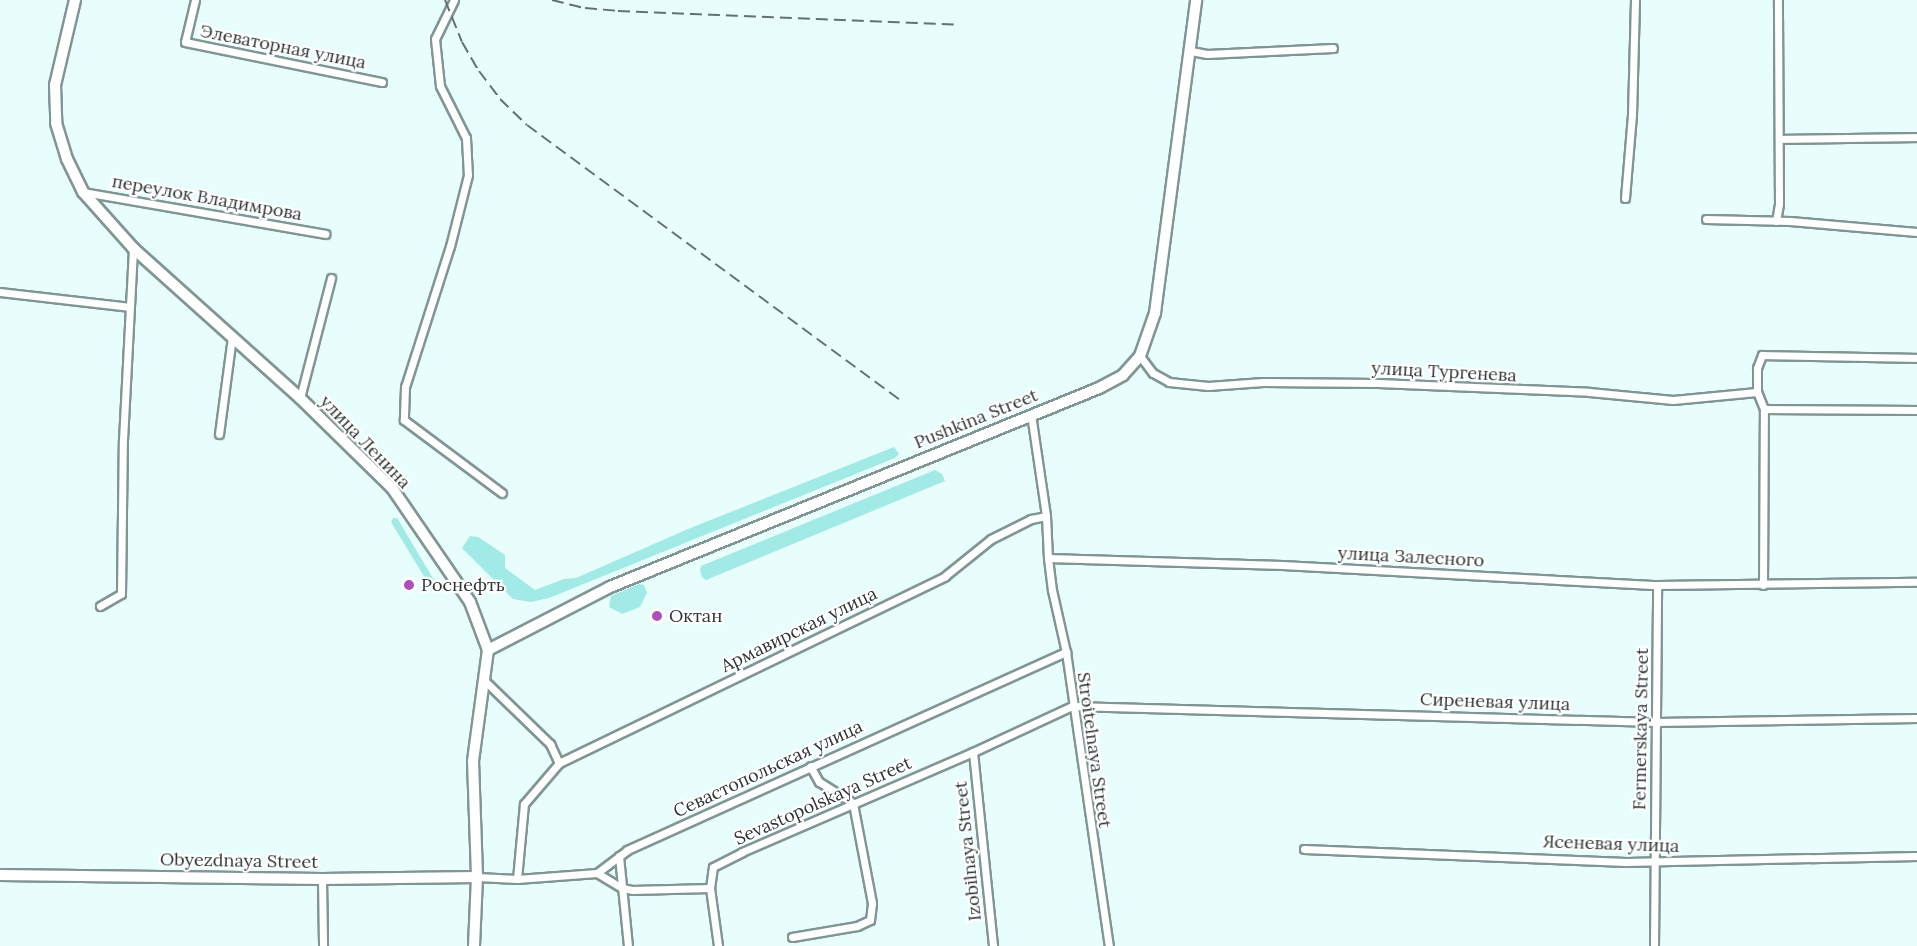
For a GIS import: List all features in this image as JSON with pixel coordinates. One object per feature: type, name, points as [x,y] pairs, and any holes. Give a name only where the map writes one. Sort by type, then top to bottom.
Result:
[{"type":"main road","name":"улица Ленина","points":[[75,0],[55,85],[56,123],[67,159],[83,192],[133,248],[300,398],[392,488],[470,602],[488,650]]},
{"type":"main road","name":"Pushkina Street","points":[[488,650],[610,587],[1099,388],[1123,375],[1140,356],[1149,338],[1155,313],[1196,0]]},
{"type":"main road","points":[[474,946],[477,877],[473,761],[488,650]]},
{"type":"main road","name":"Obyezdnaya Street","points":[[0,875],[322,879],[477,877]]},
{"type":"street","name":"Элеваторная улица","points":[[195,0],[185,42],[382,82]]},
{"type":"street","points":[[454,0],[435,39],[440,86],[466,138],[468,175],[450,246],[405,387],[404,420],[502,493]]},
{"type":"street","points":[[1625,198],[1632,115],[1635,0]]},
{"type":"street","points":[[1776,222],[1779,204],[1778,0]]},
{"type":"street","points":[[1191,51],[1207,54],[1333,48]]},
{"type":"street","points":[[1779,139],[1917,137]]},
{"type":"street","name":"переулок Владимрова","points":[[83,192],[325,234]]},
{"type":"street","points":[[1706,219],[1917,231]]},
{"type":"street","points":[[100,606],[121,594],[123,441],[133,248]]},
{"type":"street","points":[[300,398],[331,278]]},
{"type":"street","points":[[0,292],[129,307]]},
{"type":"street","points":[[219,434],[232,337]]},
{"type":"street","points":[[1763,585],[1764,409],[1757,392],[1756,368],[1762,355],[1917,358]]},
{"type":"street","name":"улица Тургенева","points":[[1140,356],[1153,374],[1168,382],[1208,386],[1263,382],[1378,383],[1589,392],[1673,400],[1757,392]]},
{"type":"street","points":[[1764,409],[1917,410]]},
{"type":"street","points":[[1031,414],[1046,516],[1048,558]]},
{"type":"street","name":"Армавирская улица","points":[[517,879],[524,804],[559,763],[945,576],[991,539],[1031,519],[1046,516]]},
{"type":"street","name":"улица Залесного","points":[[1048,558],[1282,565],[1657,585],[1917,582]]},
{"type":"street","name":"Stroitelnaya Street","points":[[1048,558],[1052,590],[1066,652],[1109,946]]},
{"type":"street","name":"Fermerskaya Street","points":[[1654,946],[1657,585]]},
{"type":"street","name":"Севастопольская улица","points":[[597,873],[619,856],[810,766],[1066,652]]},
{"type":"street","points":[[485,681],[550,744],[559,763]]},
{"type":"street","name":"Сиреневая улица","points":[[1072,705],[1656,722],[1917,718]]},
{"type":"street","name":"Sevastopolskaya Street","points":[[710,888],[713,867],[853,803],[973,752],[1072,705]]},
{"type":"street","name":"Izobilnaya Street","points":[[973,752],[993,946]]},
{"type":"street","points":[[792,937],[857,926],[870,920],[872,903],[853,803],[819,782],[810,766]]},
{"type":"street","name":"Ясеневая улица","points":[[1304,849],[1654,861],[1917,856]]},
{"type":"street","points":[[619,856],[628,946]]},
{"type":"street","points":[[477,877],[517,879],[597,873],[622,888],[632,890],[710,888],[718,946]]},
{"type":"street","points":[[322,879],[323,946]]},
{"type":"shaded area","points":[[894,447],[899,454],[895,458],[549,598],[531,602],[513,599],[462,548],[470,536],[478,537],[505,555],[505,568],[535,590],[564,579],[576,578],[688,529]]},
{"type":"shaded area","points":[[935,470],[942,474],[945,481],[706,580],[702,577],[701,566]]},
{"type":"shaded area","points":[[393,518],[397,518],[437,585],[436,589],[431,588],[391,522]]},
{"type":"shaded area","points":[[639,584],[644,585],[647,593],[640,607],[622,614],[609,607],[611,596]]},
{"type":"railway","points":[[445,0],[462,42],[479,71],[500,99],[527,125],[902,401]]},
{"type":"railway","points":[[552,0],[585,8],[618,11],[960,25]]},
{"type":"place","name":"Роснефть","points":[[409,585]]},
{"type":"place","name":"Октан","points":[[657,616]]}]
